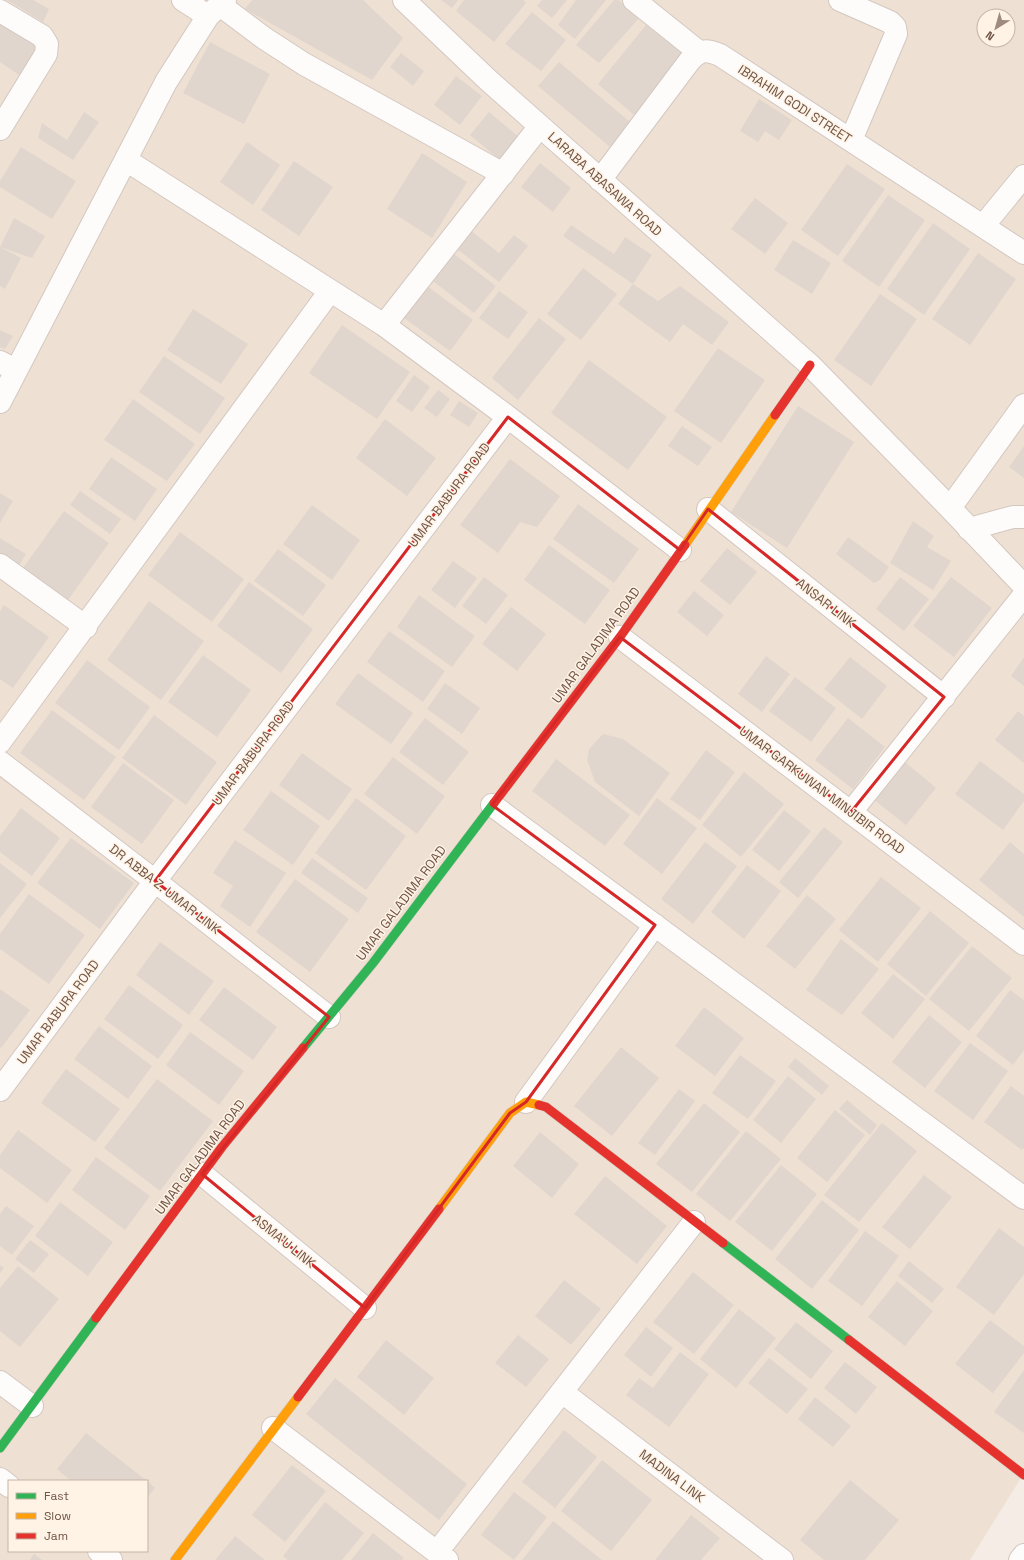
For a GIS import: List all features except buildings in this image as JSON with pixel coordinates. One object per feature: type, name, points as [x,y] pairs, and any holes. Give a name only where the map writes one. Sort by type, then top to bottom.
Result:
[{"type":"street","points":[[184,0],[218,7],[304,64],[503,174]]},
{"type":"street","name":"LARABA ABASAWA ROAD","points":[[404,0],[488,80],[810,365],[970,528],[1024,586]]},
{"type":"street","points":[[600,180],[691,59],[699,52],[634,0]]},
{"type":"street","points":[[840,0],[890,22],[895,27],[896,34],[851,140]]},
{"type":"street","points":[[0,402],[8,366],[126,160],[166,82],[218,7]]},
{"type":"street","points":[[0,11],[42,36],[47,44],[46,54],[0,129]]},
{"type":"street","name":"IBRAHIM GODI STREET","points":[[699,52],[710,51],[720,55],[1024,253]]},
{"type":"street","points":[[384,325],[540,126]]},
{"type":"street","points":[[126,160],[384,325],[680,550]]},
{"type":"street","points":[[982,226],[1024,176]]},
{"type":"street","points":[[0,742],[86,627],[330,291]]},
{"type":"street","name":"UMAR GALADIMA ROAD","points":[[0,1448],[222,1147],[372,963],[620,637],[810,365]]},
{"type":"street","points":[[950,508],[1024,405]]},
{"type":"street","name":"UMAR BABURA ROAD","points":[[0,1090],[155,881],[508,418]]},
{"type":"street","name":"ANSAR LINK","points":[[708,510],[944,697]]},
{"type":"street","points":[[970,528],[1013,517],[1024,516]]},
{"type":"street","points":[[0,565],[86,627]]},
{"type":"street","points":[[851,812],[1024,595]]},
{"type":"street","name":"UMAR GARKUWAN MINJIBIR ROAD","points":[[620,637],[1024,944]]},
{"type":"street","name":"DR ABBA Z. UMAR LINK","points":[[0,762],[329,1017]]},
{"type":"street","points":[[492,805],[1024,1198]]},
{"type":"street","points":[[175,1560],[510,1113],[526,1102],[655,925]]},
{"type":"street","points":[[526,1102],[546,1107],[1024,1474]]},
{"type":"street","name":"ASMA'U LINK","points":[[202,1174],[365,1308]]},
{"type":"street","points":[[273,1428],[442,1556],[562,1392],[694,1222]]},
{"type":"street","points":[[0,1382],[32,1406]]},
{"type":"street","name":"MADINA LINK","points":[[562,1392],[782,1560]]},
{"type":"street","points":[[0,1479],[8,1485]]},
{"type":"street","points":[[100,1552],[111,1560]]},
{"type":"street","points":[[1020,1560],[1024,1555]]},
{"type":"highlighted area","points":[[508,417],[680,550],[708,509],[944,697],[851,812],[620,637],[492,805],[655,925],[526,1102],[510,1113],[365,1308],[202,1174],[329,1017],[155,881]]},
{"type":"shaded area","points":[[0,0],[1024,0],[1024,1473],[970,1560],[0,1560]]},
{"type":"traffic: fast","points":[[303,1048],[373,963],[494,803]]},
{"type":"traffic: fast","points":[[723,1243],[849,1340]]},
{"type":"traffic: fast","points":[[0,1448],[96,1318]]},
{"type":"traffic: slow","points":[[685,545],[775,415]]},
{"type":"traffic: slow","points":[[439,1209],[510,1113],[526,1102],[539,1105]]},
{"type":"traffic: slow","points":[[175,1560],[298,1397]]},
{"type":"traffic: jam","points":[[775,415],[810,365]]},
{"type":"traffic: jam","points":[[494,803],[620,637],[685,545]]},
{"type":"traffic: jam","points":[[96,1318],[222,1147],[303,1048]]},
{"type":"traffic: jam","points":[[539,1105],[546,1107],[723,1243]]},
{"type":"traffic: jam","points":[[298,1397],[439,1209]]},
{"type":"traffic: jam","points":[[849,1340],[1024,1475]]}]
